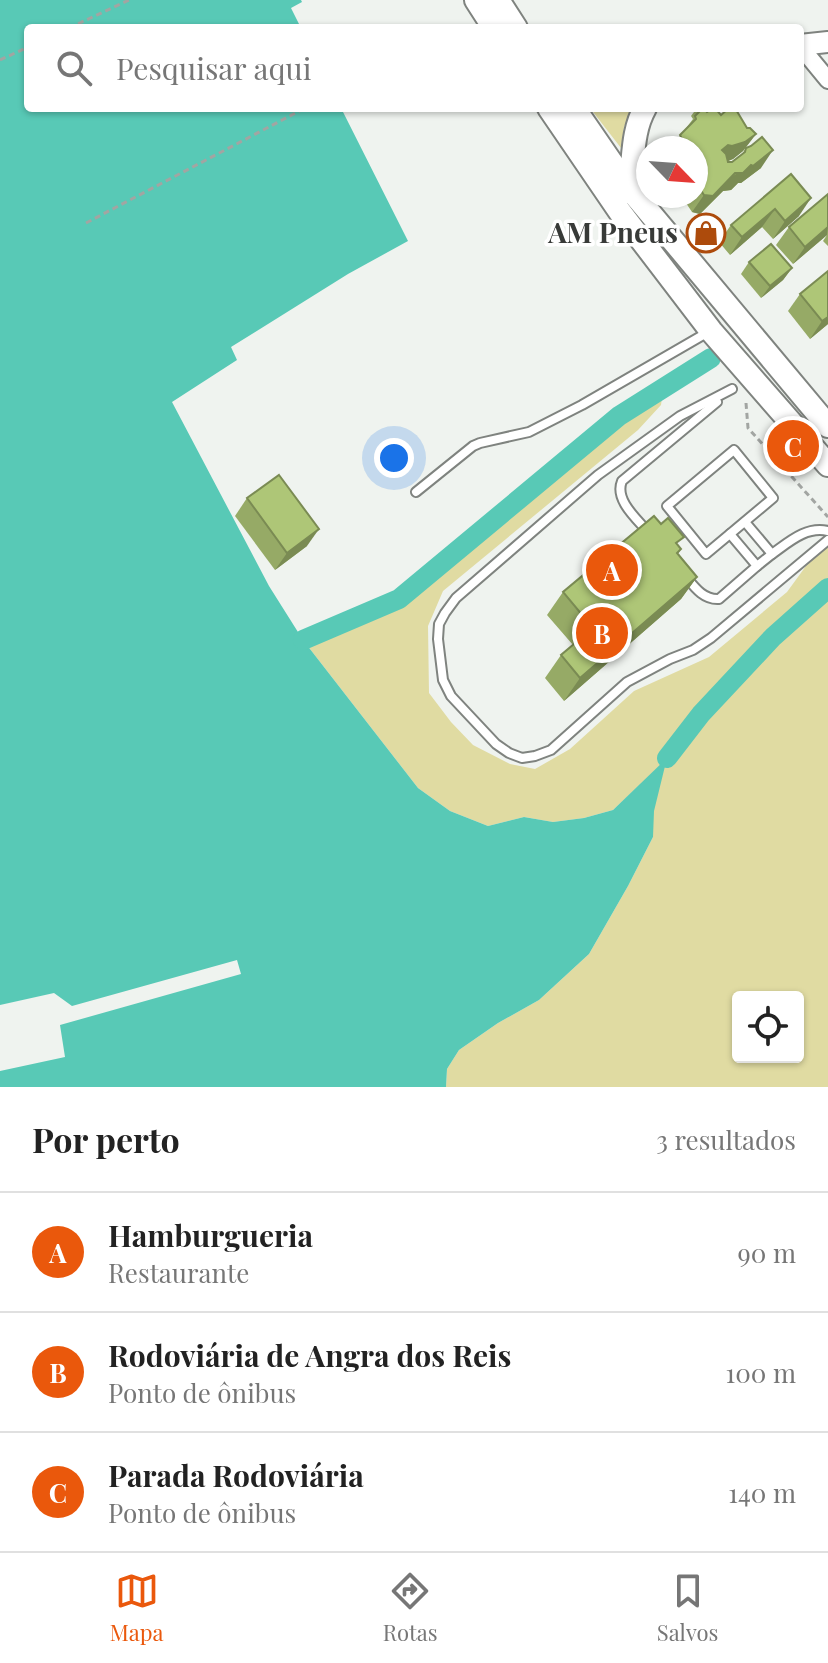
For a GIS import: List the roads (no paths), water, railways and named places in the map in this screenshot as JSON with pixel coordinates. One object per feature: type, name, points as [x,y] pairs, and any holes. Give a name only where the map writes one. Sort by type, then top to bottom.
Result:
[{"type":"main road","points":[[476,0],[507,24]]},
{"type":"main road","points":[[498,0],[510,24]]},
{"type":"main road","points":[[552,112],[620,212],[711,331],[743,388],[828,465]]},
{"type":"main road","points":[[577,112],[629,188],[822,420]]},
{"type":"main road","points":[[620,212],[629,188],[632,147],[643,112]]},
{"type":"main road","points":[[743,388],[774,382],[782,385],[822,420]]},
{"type":"street","points":[[804,45],[828,42]]},
{"type":"street","points":[[804,50],[828,80]]},
{"type":"lane","points":[[416,492],[473,446],[529,432],[711,331]]},
{"type":"lane","points":[[743,388],[680,416],[598,475],[456,598],[439,624],[438,639],[443,680],[451,696],[496,744],[509,753],[522,758],[551,750],[627,682],[711,638],[828,540]]},
{"type":"lane","points":[[657,542],[622,498],[619,488],[622,481],[743,388]]},
{"type":"lane","points":[[734,450],[773,498],[745,522],[706,554],[667,506],[734,450]]},
{"type":"lane","points":[[745,522],[772,554]]},
{"type":"lane","points":[[681,571],[704,596],[719,599],[772,554],[808,531],[828,531]]},
{"type":"lane","points":[[730,534],[757,566]]},
{"type":"waterway","points":[[303,640],[399,599],[619,416],[711,358]]},
{"type":"waterway","points":[[667,758],[701,714],[773,637],[828,588]]},
{"type":"place","name":"AM Pneus","points":[[706,233]]},
{"type":"place","name":"Parada Rodoviária","points":[[793,446]]},
{"type":"place","name":"Hamburgueria","points":[[612,570]]},
{"type":"place","name":"Rodoviária de Angra dos Reis","points":[[602,633]]}]
